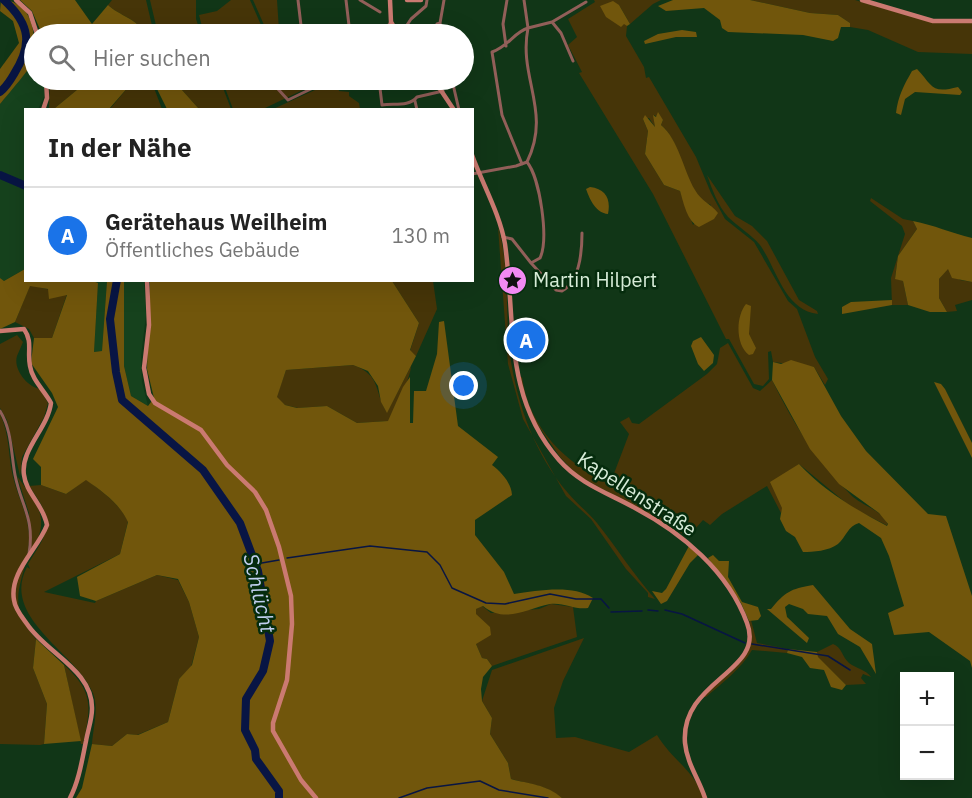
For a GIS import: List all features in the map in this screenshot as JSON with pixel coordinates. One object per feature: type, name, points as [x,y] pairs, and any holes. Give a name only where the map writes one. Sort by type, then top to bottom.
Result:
[{"type":"street","points":[[16,0],[30,14],[34,24]]},
{"type":"street","points":[[298,0],[301,24]]},
{"type":"street","points":[[346,0],[349,24]]},
{"type":"street","points":[[360,0],[380,12]]},
{"type":"street","points":[[390,0],[391,22]]},
{"type":"street","points":[[407,0],[421,0]]},
{"type":"street","points":[[408,24],[426,6],[427,0]]},
{"type":"street","points":[[437,24],[440,23],[444,0]]},
{"type":"street","points":[[506,46],[503,24],[507,0]]},
{"type":"street","points":[[524,0],[528,28],[528,58],[538,128],[527,162],[539,200],[544,242],[540,258],[531,263]]},
{"type":"street","points":[[862,0],[933,21],[972,21]]},
{"type":"street","points":[[522,164],[502,115],[492,52],[506,46],[520,30],[552,22],[586,2]]},
{"type":"street","points":[[552,22],[561,33],[573,61]]},
{"type":"street","points":[[43,108],[45,90]]},
{"type":"street","points":[[279,90],[288,100],[309,90]]},
{"type":"street","points":[[380,90],[382,107],[415,101],[417,97],[443,91],[453,108]]},
{"type":"street","points":[[454,90],[459,108]]},
{"type":"street","points":[[415,101],[417,108]]},
{"type":"street","points":[[475,173],[500,170],[527,162]]},
{"type":"street","name":"Kapellenstraße","points":[[475,173],[503,237],[513,355],[522,396],[534,424],[559,460],[591,486],[634,507],[680,535],[722,579],[747,623],[749,638],[747,653],[735,667],[701,695],[689,716],[685,731],[689,765],[705,798]]},
{"type":"street","points":[[503,237],[512,239],[556,290],[562,291],[567,288],[578,264],[582,233]]},
{"type":"street","points":[[147,282],[149,325],[144,368],[149,394],[155,403],[201,430],[234,473],[255,492],[266,510],[279,547],[291,596],[292,624],[287,680],[273,723],[273,731],[301,780],[316,798]]},
{"type":"street","points":[[0,331],[24,329],[29,337],[29,365],[34,378],[51,403],[45,424],[25,459],[23,473],[26,485],[39,501],[47,525],[15,585],[14,600],[19,612],[37,637],[81,676],[90,691],[92,709],[89,726],[75,788],[70,798]]},
{"type":"street","points":[[0,411],[9,434],[16,479],[28,513],[30,543],[28,557]]},
{"type":"shaded area","points":[[1,0],[10,1],[23,9],[32,24],[24,24],[24,74],[0,104],[0,69],[19,43],[13,21],[0,11]]},
{"type":"shaded area","points":[[20,0],[75,0],[92,24],[38,24],[32,11]]},
{"type":"shaded area","points":[[112,0],[146,0],[152,24],[137,24],[108,5]]},
{"type":"shaded area","points":[[150,0],[196,0],[198,24],[156,24]]},
{"type":"shaded area","points":[[231,0],[250,0],[261,24],[201,24],[199,15],[217,11]]},
{"type":"shaded area","points":[[253,0],[277,0],[279,24],[264,24]]},
{"type":"shaded area","points":[[594,0],[661,0],[630,24],[619,5],[627,26],[626,36],[644,67],[646,78],[649,77],[696,157],[725,219],[754,242],[788,301],[797,309],[815,357],[828,379],[825,385],[814,367],[773,362],[771,351],[768,352],[769,379],[763,386],[754,384],[729,339],[726,339],[653,194],[579,73],[582,72],[568,45],[577,37],[568,19],[595,2]],"holes":[[[654,115],[663,120],[661,125],[675,144],[694,191],[711,205],[693,225],[680,191],[664,185],[645,154],[648,131],[643,119],[649,118],[655,127]]]},
{"type":"shaded area","points":[[673,0],[750,0],[810,13],[838,15],[850,23],[850,27],[841,27],[838,38],[833,41],[803,35],[728,32],[722,28],[720,20],[704,8],[666,11],[658,6]]},
{"type":"shaded area","points":[[750,0],[855,0],[934,23],[972,23],[972,54],[918,52],[868,30],[850,27],[850,23],[838,15],[810,13]]},
{"type":"shaded area","points":[[613,1],[619,5],[630,24],[627,26],[624,24],[621,27],[606,17],[600,6]]},
{"type":"shaded area","points":[[108,5],[137,24],[92,24]]},
{"type":"shaded area","points":[[682,30],[696,32],[697,37],[676,37],[645,44],[644,41],[658,34]]},
{"type":"shaded area","points":[[917,69],[933,87],[942,90],[958,87],[962,92],[960,95],[915,92],[905,99],[901,115],[896,113],[904,86],[912,71]]},
{"type":"shaded area","points":[[24,72],[24,90],[44,90],[44,97],[38,108],[24,108],[24,270],[4,281],[0,278],[0,104]]},
{"type":"shaded area","points":[[50,90],[77,90],[55,108],[49,108]]},
{"type":"shaded area","points":[[77,90],[126,90],[110,108],[55,108]]},
{"type":"shaded area","points":[[126,90],[155,90],[162,108],[111,108]]},
{"type":"shaded area","points":[[158,90],[182,90],[198,108],[166,108]]},
{"type":"shaded area","points":[[182,90],[224,90],[231,108],[198,108]]},
{"type":"shaded area","points":[[226,90],[303,90],[265,108],[233,108]]},
{"type":"shaded area","points":[[315,90],[339,90],[349,92],[349,96],[359,103],[360,108],[275,108]]},
{"type":"shaded area","points":[[658,112],[663,120],[661,125],[677,147],[695,190],[718,213],[714,219],[699,227],[689,216],[680,191],[664,185],[645,154],[648,131],[643,119],[645,115],[655,127],[653,115],[656,117]]},
{"type":"shaded area","points":[[707,175],[735,216],[752,226],[767,241],[799,300],[817,311],[818,314],[806,311],[789,297],[760,245],[724,213]]},
{"type":"shaded area","points":[[590,187],[604,192],[609,204],[608,214],[600,211],[594,205],[586,189]]},
{"type":"shaded area","points":[[871,198],[903,219],[913,221],[917,229],[898,256],[905,234],[902,226],[870,201]]},
{"type":"shaded area","points":[[913,221],[972,238],[972,282],[952,278],[948,269],[939,279],[939,298],[947,312],[930,312],[908,305],[903,281],[895,279],[898,256],[917,229]]},
{"type":"shaded area","points":[[498,227],[506,274],[513,373],[517,392],[534,438],[523,419],[508,364]]},
{"type":"shaded area","points":[[898,256],[895,278],[903,281],[908,305],[892,305],[891,278]]},
{"type":"shaded area","points":[[948,268],[960,280],[972,282],[972,300],[955,305],[957,311],[947,312],[939,298],[939,279]]},
{"type":"shaded area","points":[[24,270],[24,282],[98,283],[94,352],[102,351],[107,282],[124,282],[124,366],[131,396],[148,406],[154,398],[147,369],[150,282],[393,282],[419,323],[410,350],[416,356],[387,413],[381,402],[378,386],[368,371],[353,365],[286,370],[277,397],[285,405],[297,408],[327,406],[357,423],[388,421],[410,377],[410,423],[413,423],[414,391],[426,391],[437,354],[439,322],[444,321],[458,426],[498,457],[492,465],[508,482],[512,495],[475,520],[475,535],[504,572],[514,594],[565,590],[593,598],[588,608],[550,604],[508,615],[499,614],[483,606],[476,609],[476,614],[490,627],[491,635],[476,644],[482,658],[487,659],[492,666],[483,677],[481,689],[482,701],[492,718],[490,734],[508,763],[511,779],[544,787],[562,798],[76,798],[82,788],[92,744],[112,746],[127,734],[138,735],[168,722],[179,679],[192,665],[199,637],[189,602],[178,579],[157,575],[96,601],[80,596],[77,577],[120,554],[128,522],[115,504],[86,480],[66,494],[41,485],[41,467],[33,459],[58,407],[52,393],[31,363],[34,338],[52,338],[67,295],[49,299],[48,289],[30,286],[15,322],[0,329],[0,278],[4,281]]},
{"type":"shaded area","points":[[96,282],[107,282],[102,351],[94,352],[98,283]]},
{"type":"shaded area","points":[[124,282],[144,282],[146,315],[141,357],[142,382],[148,406],[131,396],[124,366]]},
{"type":"shaded area","points":[[393,282],[433,282],[437,309],[416,356],[410,351],[419,323]]},
{"type":"shaded area","points":[[30,285],[67,294],[52,338],[34,338],[29,329],[15,322]]},
{"type":"shaded area","points":[[892,300],[892,305],[842,314],[842,307],[851,302]]},
{"type":"shaded area","points":[[746,304],[751,306],[749,334],[756,348],[753,354],[749,355],[741,344],[738,330],[740,315]]},
{"type":"shaded area","points":[[17,335],[23,342],[16,361],[19,372],[30,385],[40,389],[48,403],[44,417],[22,457],[20,476],[7,420],[0,408],[0,344]]},
{"type":"shaded area","points":[[701,337],[714,355],[713,363],[704,371],[698,364],[691,346],[693,341]]},
{"type":"shaded area","points":[[728,343],[753,388],[760,391],[772,380],[798,427],[826,467],[855,498],[882,516],[888,526],[851,507],[799,464],[781,513],[767,486],[722,514],[710,525],[703,520],[688,537],[577,475],[560,457],[535,421],[519,378],[522,377],[526,395],[541,428],[552,442],[579,466],[610,484],[629,434],[620,422],[629,417],[632,423],[639,424],[707,374],[717,364],[720,348]]},
{"type":"shaded area","points":[[791,360],[814,367],[841,416],[866,451],[928,514],[946,516],[972,596],[972,668],[970,661],[929,632],[894,635],[888,613],[904,606],[889,556],[881,538],[859,523],[847,532],[838,544],[821,551],[803,552],[795,537],[786,531],[780,519],[782,508],[770,482],[799,464],[840,499],[887,526],[888,524],[879,513],[839,484],[810,449],[772,380],[773,362],[781,364]]},
{"type":"shaded area","points":[[353,365],[362,369],[373,379],[387,412],[411,366],[408,379],[389,421],[357,423],[327,406],[298,408],[285,405],[276,398],[286,370]]},
{"type":"shaded area","points":[[934,382],[941,384],[945,389],[972,443],[972,458]]},
{"type":"shaded area","points":[[0,414],[7,438],[13,477],[25,513],[29,535],[18,600],[25,625],[36,639],[33,668],[47,704],[44,744],[40,745],[0,744]]},
{"type":"shaded area","points":[[554,475],[571,497],[597,523],[655,599],[648,597],[648,593],[626,569],[591,519],[566,496]]},
{"type":"shaded area","points":[[17,476],[36,503],[41,520],[37,540],[31,552],[29,513]]},
{"type":"shaded area","points":[[86,479],[115,503],[128,521],[120,554],[44,592],[95,603],[157,575],[178,580],[189,602],[199,637],[191,667],[179,679],[168,722],[137,735],[127,734],[112,746],[92,744],[96,712],[93,693],[84,678],[32,619],[24,603],[21,585],[27,567],[30,569],[28,564],[47,526],[43,509],[29,486],[41,485],[66,494]]},
{"type":"shaded area","points":[[689,546],[698,555],[690,563],[667,601],[661,604],[652,591],[662,593],[666,589]]},
{"type":"shaded area","points":[[713,555],[719,561],[729,561],[728,577],[742,602],[758,607],[761,616],[758,620],[749,621],[741,603],[708,558]]},
{"type":"shaded area","points":[[813,585],[850,629],[872,644],[876,674],[860,647],[838,634],[827,616],[808,614],[803,609],[789,604],[785,607],[787,617],[809,638],[807,643],[767,609],[771,609],[789,592]]},
{"type":"shaded area","points":[[551,604],[573,607],[577,637],[492,666],[487,659],[482,658],[476,644],[476,609],[482,606],[491,613],[539,609]]},
{"type":"shaded area","points":[[751,620],[757,643],[788,649],[787,653],[752,650],[731,675],[706,697],[701,697],[730,673],[745,656],[750,645],[749,621]]},
{"type":"shaded area","points":[[584,638],[563,681],[554,708],[556,738],[575,737],[629,752],[657,735],[695,780],[704,798],[562,798],[544,788],[511,779],[508,763],[490,734],[492,718],[482,701],[492,670]]},
{"type":"shaded area","points":[[36,639],[64,665],[81,741],[44,744],[47,704],[33,668]]},
{"type":"shaded area","points":[[833,644],[838,647],[849,663],[871,677],[863,674],[861,678],[866,684],[846,685],[817,657],[817,652]]},
{"type":"shaded area","points":[[788,649],[817,652],[818,657],[846,685],[842,690],[831,687],[824,670],[810,668],[802,657],[787,653]]},
{"type":"shaded area","points":[[64,665],[81,684],[88,701],[88,720],[83,744],[81,744]]},
{"type":"waterway","name":"Schlücht","points":[[4,0],[24,26]]},
{"type":"waterway","name":"Schlücht","points":[[0,92],[9,81],[24,53]]},
{"type":"waterway","name":"Schlücht","points":[[0,175],[24,185]]},
{"type":"waterway","name":"Schlücht","points":[[117,282],[110,319],[116,372],[122,400],[203,470],[240,523],[258,571],[270,641],[263,671],[246,699],[245,730],[255,750],[256,759],[279,791],[279,798]]},
{"type":"waterway","points":[[287,558],[370,546],[427,552],[440,565],[452,588],[486,603],[505,604],[550,594],[576,599],[601,599],[609,608]]},
{"type":"waterway","points":[[256,564],[279,560]]},
{"type":"waterway","points":[[648,610],[658,611]]},
{"type":"waterway","points":[[665,610],[682,614],[745,643]]},
{"type":"waterway","points":[[611,612],[642,611]]},
{"type":"waterway","points":[[752,644],[828,656],[850,670]]},
{"type":"waterway","points":[[399,798],[427,788],[480,781],[499,790],[548,798]]},
{"type":"place","name":"Martin Hilpert","points":[[512,280]]},
{"type":"place","name":"Gerätehaus Weilheim","points":[[526,340]]}]
